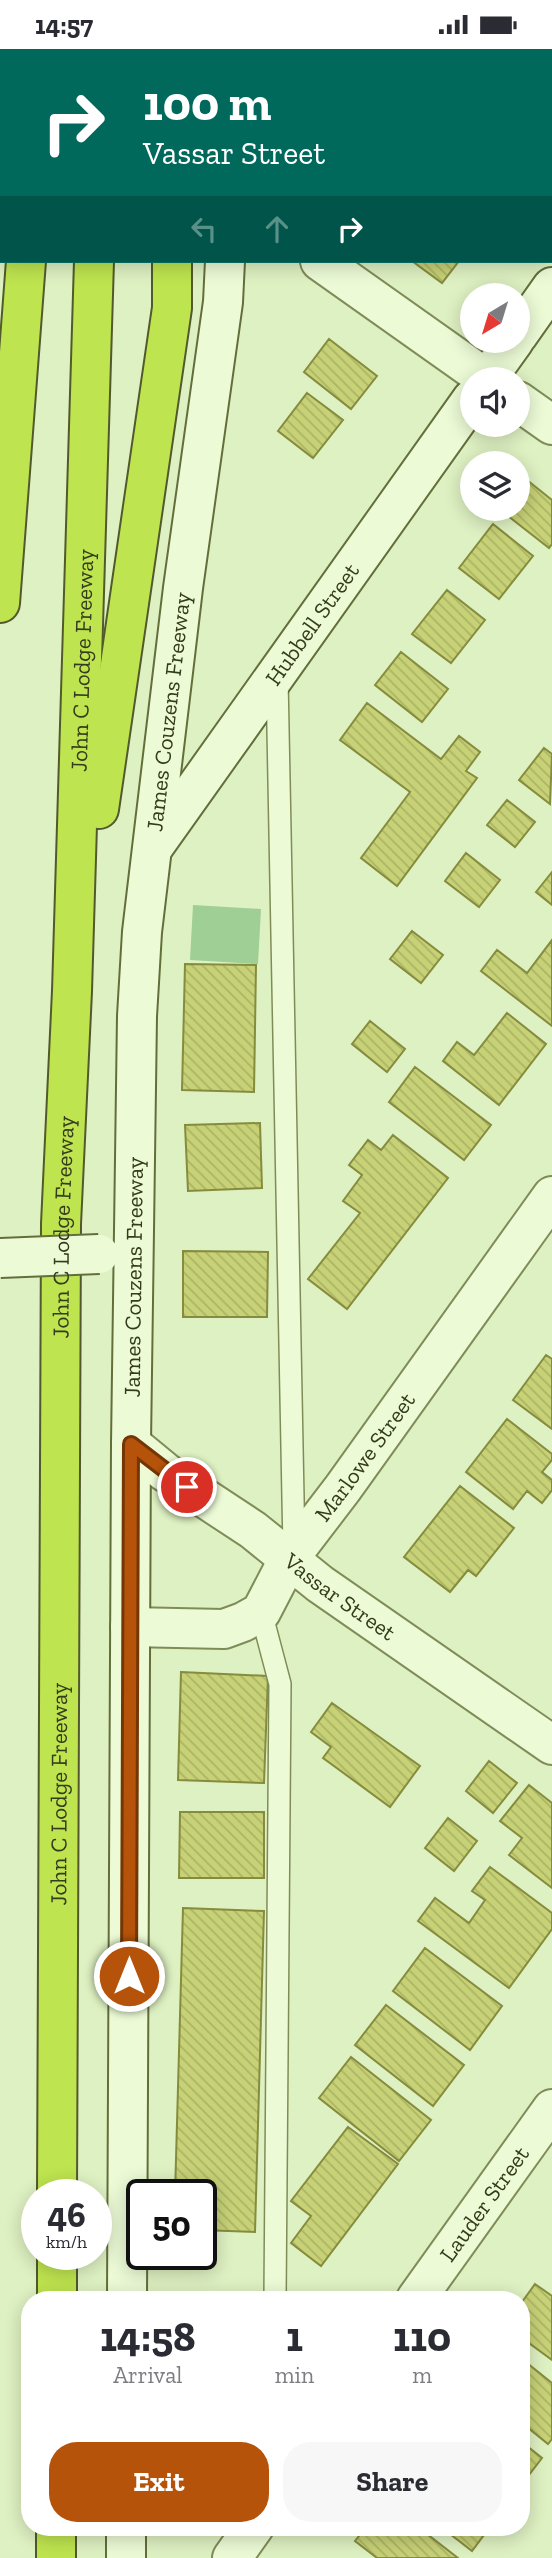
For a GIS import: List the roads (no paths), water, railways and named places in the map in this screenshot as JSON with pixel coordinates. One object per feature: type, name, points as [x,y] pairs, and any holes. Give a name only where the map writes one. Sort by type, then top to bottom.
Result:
[{"type":"highway","points":[[0,603],[26,263]]},
{"type":"highway","name":"John C Lodge Freeway","points":[[57,2179],[61,1237],[72,991],[94,263]]},
{"type":"highway","points":[[72,991],[172,308],[172,263]]},
{"type":"highway","points":[[57,2270],[57,2291]]},
{"type":"highway","points":[[55,2558],[56,2536]]},
{"type":"street","name":"James Couzens Freeway","points":[[127,2291],[131,1444],[116,1253],[142,932],[183,588],[223,302],[225,263]]},
{"type":"street","points":[[323,263],[469,367]]},
{"type":"street","points":[[530,318],[552,287]]},
{"type":"street","points":[[530,409],[552,425]]},
{"type":"street","name":"Hubbell Street","points":[[152,850],[460,416]]},
{"type":"street","name":"Marlowe Street","points":[[261,1612],[291,1555],[343,1488],[552,1196]]},
{"type":"street","points":[[0,1258],[116,1253]]},
{"type":"street","name":"Vassar Street","points":[[131,1444],[165,1472],[291,1555],[552,1745]]},
{"type":"street","points":[[130,1627],[224,1629],[261,1612]]},
{"type":"street","name":"Lauder Street","points":[[422,2291],[552,2109]]},
{"type":"street","points":[[126,2536],[126,2558]]},
{"type":"street","points":[[232,2558],[248,2536]]},
{"type":"lane","points":[[276,672],[291,1555]]},
{"type":"lane","points":[[261,1612],[280,1683],[275,2291]]}]
